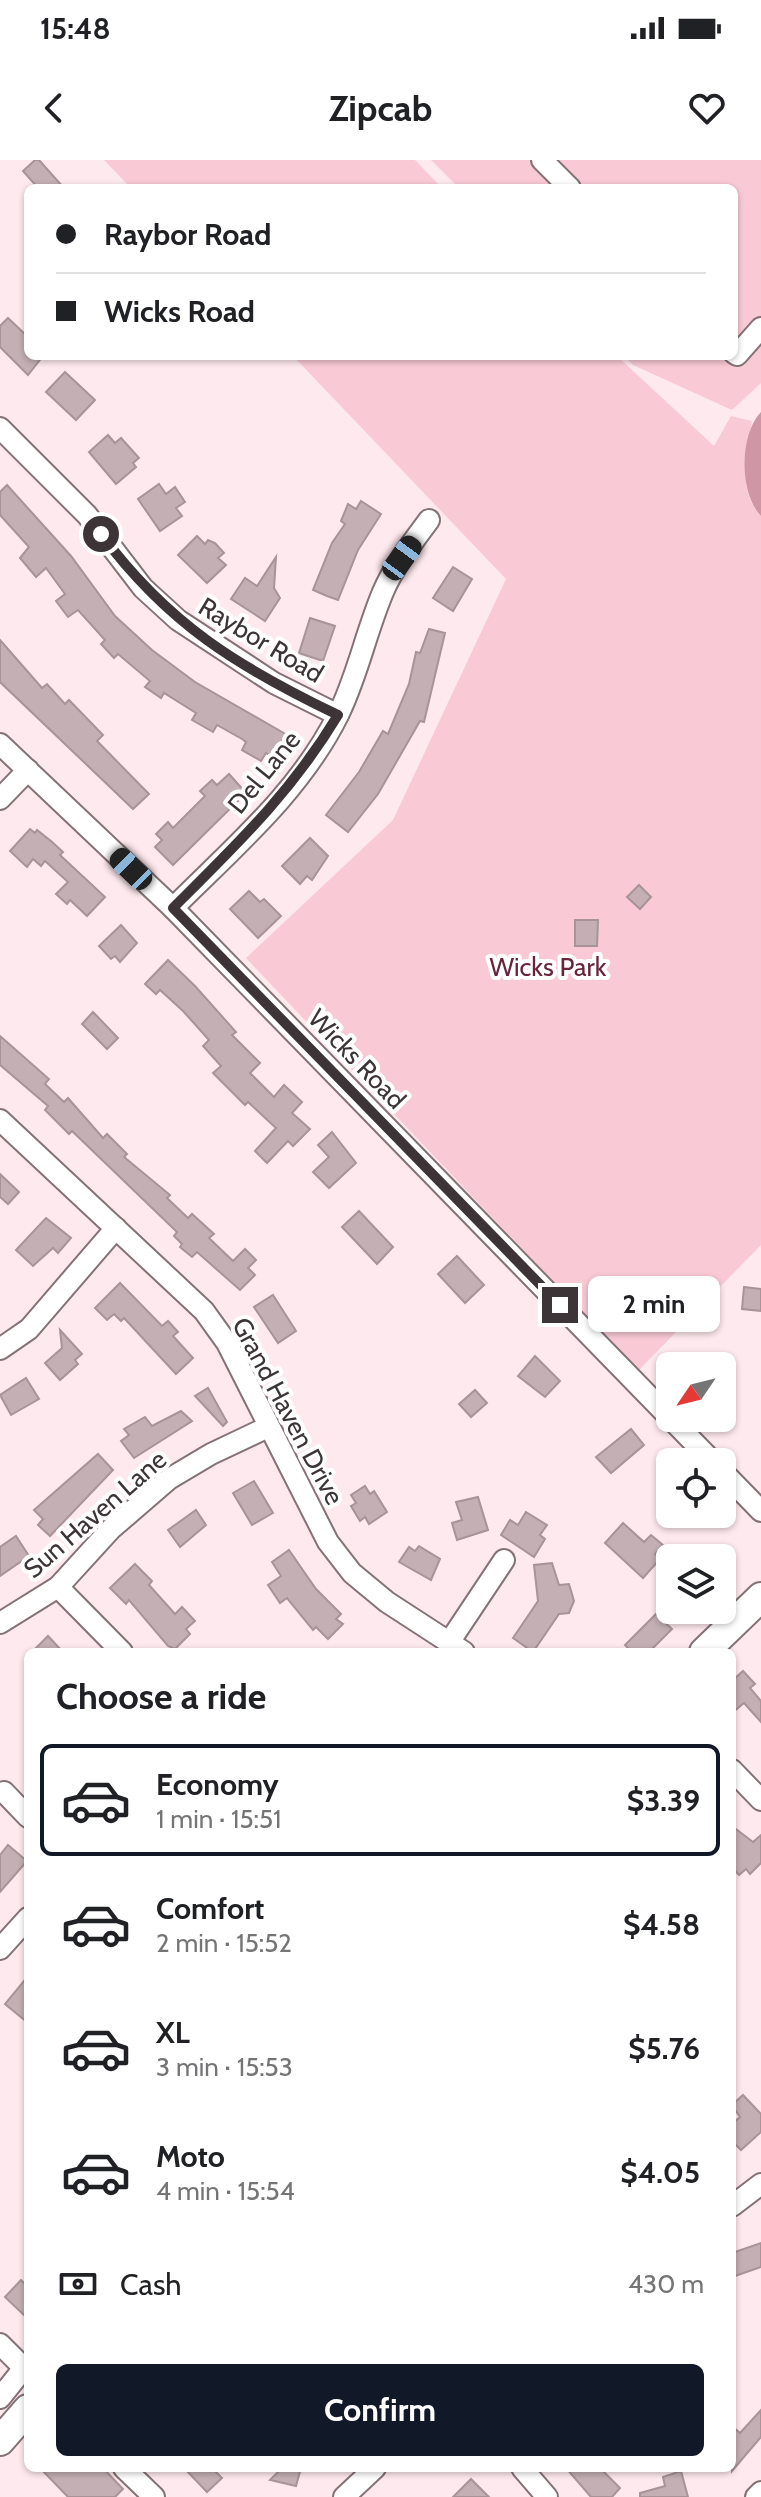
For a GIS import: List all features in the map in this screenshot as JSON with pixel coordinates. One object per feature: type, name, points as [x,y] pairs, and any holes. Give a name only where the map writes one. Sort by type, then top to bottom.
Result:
[{"type":"main road","points":[[708,1648],[761,1597]]},
{"type":"main road","points":[[0,2441],[24,2414]]},
{"type":"street","points":[[542,160],[566,184]]},
{"type":"street","points":[[738,354],[761,328]]},
{"type":"street","name":"Raybor Road","points":[[0,428],[87,515],[143,588],[178,620],[274,683],[338,715]]},
{"type":"street","name":"Del Lane","points":[[173,908],[276,805],[308,764],[338,715],[360,665],[383,591],[429,520]]},
{"type":"street","name":"Wicks Road","points":[[0,744],[173,908],[699,1448]]},
{"type":"street","points":[[0,799],[28,770]]},
{"type":"street","name":"Grand Haven Drive","points":[[0,1120],[204,1311],[227,1343],[328,1542],[352,1573],[387,1602],[457,1646]]},
{"type":"street","points":[[0,1349],[29,1329],[116,1228]]},
{"type":"street","name":"Sun Haven Lane","points":[[0,1623],[58,1587],[111,1529],[169,1479],[211,1454],[268,1427]]},
{"type":"street","points":[[736,1485],[761,1511]]},
{"type":"street","points":[[457,1646],[504,1560]]},
{"type":"street","points":[[58,1587],[118,1648]]},
{"type":"street","points":[[736,1774],[761,1800]]},
{"type":"street","points":[[4,1792],[24,1813]]},
{"type":"street","points":[[0,1949],[24,1922]]},
{"type":"street","points":[[736,2203],[761,2184]]},
{"type":"street","points":[[0,2344],[24,2365]]},
{"type":"street","points":[[0,2398],[24,2371]]},
{"type":"street","points":[[128,2472],[154,2497]]},
{"type":"street","points":[[344,2497],[371,2472]]},
{"type":"street","points":[[525,2472],[547,2497]]},
{"type":"street","points":[[756,2497],[761,2492]]},
{"type":"green space","points":[[104,160],[415,160],[438,184],[127,184]]},
{"type":"green space","points":[[431,160],[761,160],[761,383],[732,410],[628,360],[738,360],[738,184],[455,184]]},
{"type":"green space","name":"Wicks Park","points":[[297,360],[621,360],[714,446],[731,416],[752,421],[746,458],[746,483],[761,516],[761,1245],[638,1371],[246,958],[393,820],[506,579]]},
{"type":"shaded area","points":[[761,412],[761,516],[749,494],[744,464],[749,434]]},
{"type":"building","points":[[39,160],[60,184],[34,184],[23,171]]},
{"type":"building","points":[[8,318],[24,333],[24,360],[40,360],[28,375],[0,347],[0,326]]},
{"type":"building","points":[[65,372],[95,400],[76,420],[46,392]]},
{"type":"building","points":[[108,435],[115,443],[121,438],[139,458],[133,463],[136,467],[116,484],[89,452]]},
{"type":"building","points":[[159,484],[166,494],[175,487],[185,502],[176,508],[182,516],[160,531],[138,499]]},
{"type":"building","points":[[7,485],[71,556],[115,616],[152,650],[195,682],[289,736],[276,759],[266,753],[261,761],[242,750],[246,742],[242,739],[217,725],[213,732],[192,720],[196,713],[164,693],[161,698],[145,687],[150,681],[118,654],[114,658],[101,644],[105,640],[78,610],[68,617],[56,601],[65,594],[46,568],[36,577],[20,558],[29,547],[0,515],[0,492]]},
{"type":"building","points":[[361,501],[381,514],[358,550],[338,600],[313,590],[332,543],[345,524],[341,521],[348,504],[356,509]]},
{"type":"building","points":[[197,536],[205,544],[208,540],[215,543],[224,553],[218,558],[226,565],[207,583],[178,555]]},
{"type":"building","points":[[276,557],[274,588],[280,598],[265,621],[231,599],[245,578],[257,586]]},
{"type":"building","points":[[453,567],[472,579],[453,611],[433,598]]},
{"type":"building","points":[[310,618],[335,626],[323,661],[299,653]]},
{"type":"building","points":[[429,629],[445,633],[424,722],[420,721],[378,794],[348,832],[326,815],[359,772],[383,731],[388,734],[409,684],[416,652],[420,653]]},
{"type":"building","points":[[0,640],[42,688],[47,684],[65,704],[69,700],[103,735],[97,741],[149,794],[133,809],[0,682]]},
{"type":"building","points":[[229,774],[246,793],[173,865],[155,847],[162,840],[156,834],[168,822],[173,828],[205,796],[200,791],[212,780],[217,785]]},
{"type":"building","points":[[30,829],[35,833],[37,830],[51,841],[63,852],[60,855],[105,897],[87,916],[70,900],[67,904],[56,894],[68,882],[45,861],[41,866],[33,859],[27,867],[10,851]]},
{"type":"building","points":[[310,838],[328,856],[312,880],[307,876],[300,884],[282,866]]},
{"type":"building","points":[[639,885],[651,897],[640,909],[627,897]]},
{"type":"building","points":[[249,891],[260,902],[264,899],[281,916],[258,938],[230,909]]},
{"type":"building","points":[[575,920],[598,920],[597,946],[575,946]]},
{"type":"building","points":[[121,925],[137,943],[120,962],[115,956],[111,959],[99,946]]},
{"type":"building","points":[[168,960],[195,986],[236,1032],[232,1035],[260,1063],[250,1073],[274,1097],[284,1085],[302,1102],[292,1113],[310,1129],[293,1146],[288,1141],[267,1163],[255,1151],[276,1128],[248,1102],[245,1105],[213,1073],[221,1066],[203,1046],[209,1040],[183,1011],[160,990],[156,994],[145,984]]},
{"type":"building","points":[[93,1012],[118,1038],[107,1049],[82,1024]]},
{"type":"building","points":[[0,1036],[49,1079],[45,1084],[64,1102],[68,1098],[103,1138],[107,1134],[127,1154],[124,1157],[170,1195],[167,1198],[188,1218],[192,1214],[214,1234],[209,1238],[233,1261],[245,1249],[256,1260],[248,1268],[255,1275],[240,1290],[197,1252],[192,1257],[180,1247],[182,1244],[174,1236],[177,1232],[72,1131],[69,1134],[45,1110],[48,1106],[0,1065]]},
{"type":"building","points":[[332,1132],[356,1163],[329,1188],[313,1172],[329,1157],[318,1145]]},
{"type":"building","points":[[0,1174],[19,1192],[8,1204],[0,1197]]},
{"type":"building","points":[[359,1211],[393,1247],[377,1264],[342,1227]]},
{"type":"building","points":[[46,1218],[71,1238],[58,1253],[53,1248],[33,1266],[16,1250]]},
{"type":"building","points":[[457,1256],[484,1285],[465,1303],[438,1274]]},
{"type":"building","points":[[120,1283],[162,1326],[168,1321],[178,1332],[173,1336],[193,1358],[176,1374],[124,1318],[121,1321],[114,1314],[107,1320],[95,1308]]},
{"type":"building","points":[[744,1287],[761,1289],[761,1311],[742,1309]]},
{"type":"building","points":[[273,1295],[296,1331],[278,1343],[254,1307]]},
{"type":"building","points":[[60,1330],[82,1354],[75,1360],[78,1364],[60,1380],[45,1363],[62,1348]]},
{"type":"building","points":[[535,1356],[560,1381],[545,1397],[518,1376]]},
{"type":"building","points":[[26,1378],[39,1399],[11,1415],[0,1395]]},
{"type":"building","points":[[208,1388],[227,1422],[223,1426],[195,1396]]},
{"type":"building","points":[[475,1390],[487,1403],[471,1417],[459,1404]]},
{"type":"building","points":[[181,1411],[192,1421],[134,1458],[121,1441],[129,1435],[124,1429],[145,1417],[152,1426]]},
{"type":"building","points":[[631,1429],[644,1445],[611,1473],[596,1457]]},
{"type":"building","points":[[98,1454],[113,1470],[50,1536],[38,1525],[43,1519],[34,1510]]},
{"type":"building","points":[[254,1481],[273,1513],[252,1525],[233,1493]]},
{"type":"building","points":[[365,1486],[370,1494],[374,1491],[387,1512],[369,1524],[365,1517],[360,1521],[351,1506],[356,1503],[351,1495]]},
{"type":"building","points":[[478,1497],[488,1530],[457,1540],[452,1523],[462,1520],[456,1502]]},
{"type":"building","points":[[196,1510],[206,1525],[180,1547],[168,1530]]},
{"type":"building","points":[[526,1512],[547,1525],[540,1535],[545,1539],[534,1557],[501,1535],[510,1520],[518,1525]]},
{"type":"building","points":[[623,1523],[644,1542],[651,1535],[662,1544],[656,1544],[656,1563],[643,1578],[605,1543]]},
{"type":"building","points":[[16,1536],[29,1556],[0,1576],[0,1547]]},
{"type":"building","points":[[419,1546],[440,1559],[431,1580],[399,1562],[409,1547],[415,1551]]},
{"type":"building","points":[[289,1550],[316,1589],[341,1614],[336,1619],[343,1624],[328,1639],[316,1627],[313,1630],[287,1598],[280,1603],[268,1585],[281,1576],[272,1562]]},
{"type":"building","points":[[552,1563],[559,1585],[569,1584],[574,1601],[569,1613],[559,1614],[536,1648],[527,1648],[513,1638],[538,1601],[534,1565]]},
{"type":"building","points":[[135,1564],[152,1581],[149,1585],[175,1614],[182,1607],[195,1621],[186,1629],[190,1634],[176,1648],[168,1646],[129,1600],[126,1604],[110,1588]]},
{"type":"building","points":[[656,1614],[656,1624],[667,1624],[672,1629],[653,1648],[628,1648],[625,1645]]},
{"type":"building","points":[[48,1636],[59,1648],[36,1648]]},
{"type":"building","points":[[743,1671],[755,1684],[750,1688],[761,1701],[761,1722],[744,1703],[736,1710],[736,1677]]},
{"type":"building","points":[[736,1829],[753,1842],[761,1835],[761,1863],[750,1874],[746,1869],[739,1875],[736,1872]]},
{"type":"building","points":[[8,1845],[24,1858],[24,1864],[0,1892],[0,1855]]},
{"type":"building","points":[[24,1981],[24,2020],[5,2004]]},
{"type":"building","points":[[743,2095],[761,2114],[761,2132],[741,2150],[736,2145],[736,2120],[740,2117],[736,2101]]},
{"type":"building","points":[[761,2243],[761,2267],[736,2276],[736,2252]]},
{"type":"building","points":[[21,2280],[24,2283],[24,2315],[5,2297]]},
{"type":"building","points":[[761,2410],[761,2437],[736,2466],[736,2430],[740,2433]]},
{"type":"building","points":[[44,2472],[107,2472],[123,2489],[115,2497],[68,2497]]},
{"type":"building","points":[[188,2472],[216,2472],[222,2478],[207,2492]]},
{"type":"building","points":[[278,2472],[300,2472],[296,2486],[270,2480]]},
{"type":"building","points":[[569,2472],[604,2472],[620,2488],[612,2497],[591,2497]]},
{"type":"building","points":[[681,2472],[688,2497],[640,2497],[640,2493],[665,2486],[663,2477]]},
{"type":"building","points":[[471,2479],[489,2497],[453,2497]]},
{"type":"route","points":[[101,534],[143,588],[178,620],[220,651],[338,715],[308,764],[276,805],[173,908],[560,1305]]}]
